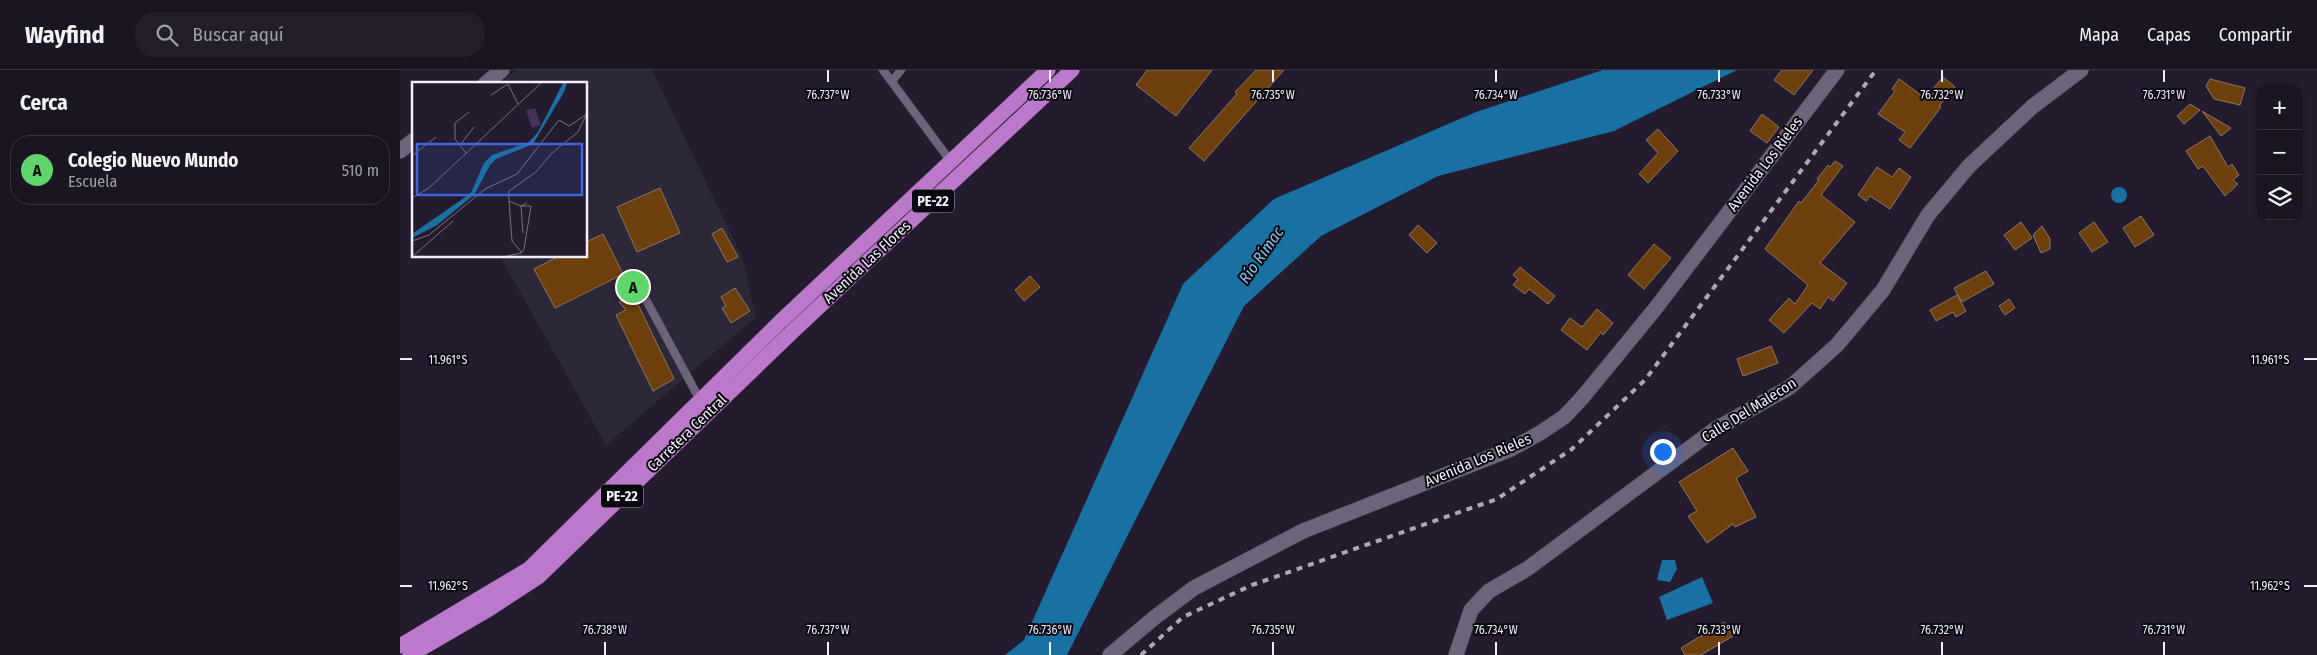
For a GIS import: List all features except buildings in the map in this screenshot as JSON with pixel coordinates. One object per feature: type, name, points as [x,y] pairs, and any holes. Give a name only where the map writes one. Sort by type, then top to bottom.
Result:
[{"type":"highway","name":"Avenida Las Flores","points":[[780,321],[1048,70]]},
{"type":"highway","name":"Avenida Las Flores","points":[[793,332],[1072,70]]},
{"type":"highway","name":"Carretera Central","points":[[400,646],[529,569],[780,321]]},
{"type":"highway","name":"Carretera Central","points":[[410,655],[489,610],[538,577],[793,332]]},
{"type":"street","points":[[487,82],[502,70]]},
{"type":"street","name":"Avenida Los Rieles","points":[[1110,655],[1194,588],[1303,531],[1511,449],[1540,433],[1564,416],[1656,309],[1837,70]]},
{"type":"street","name":"Calle Del Malecon","points":[[1456,655],[1471,610],[1489,591],[1526,569],[1714,430],[1790,387],[1837,345],[1883,290],[1928,215],[1969,166],[2032,106],[2081,70]]},
{"type":"street","points":[[400,151],[412,142]]},
{"type":"lane","points":[[883,70],[962,174]]},
{"type":"lane","points":[[892,82],[901,70]]},
{"type":"lane","points":[[643,294],[706,415]]},
{"type":"shaded area","points":[[517,70],[652,70],[742,257],[756,317],[606,445],[501,258],[588,258],[588,82],[501,82]]},
{"type":"water","name":"Río Rímac","points":[[1603,70],[1737,70],[1614,131],[1438,176],[1321,236],[1244,306],[1067,655],[1005,655],[1024,640],[1183,284],[1274,199],[1476,112]]},
{"type":"water","points":[[2116,187],[2122,187],[2127,192],[2125,201],[2116,203],[2111,198],[2111,192]]},
{"type":"water","points":[[1662,560],[1675,560],[1677,569],[1670,582],[1657,580]]},
{"type":"water","points":[[1702,577],[1713,603],[1667,620],[1659,597]]},
{"type":"railway","points":[[1141,655],[1183,617],[1252,585],[1497,499],[1572,449],[1645,380],[1876,70]]},
{"type":"place","name":"Colegio Nuevo Mundo","points":[[633,287]]}]
